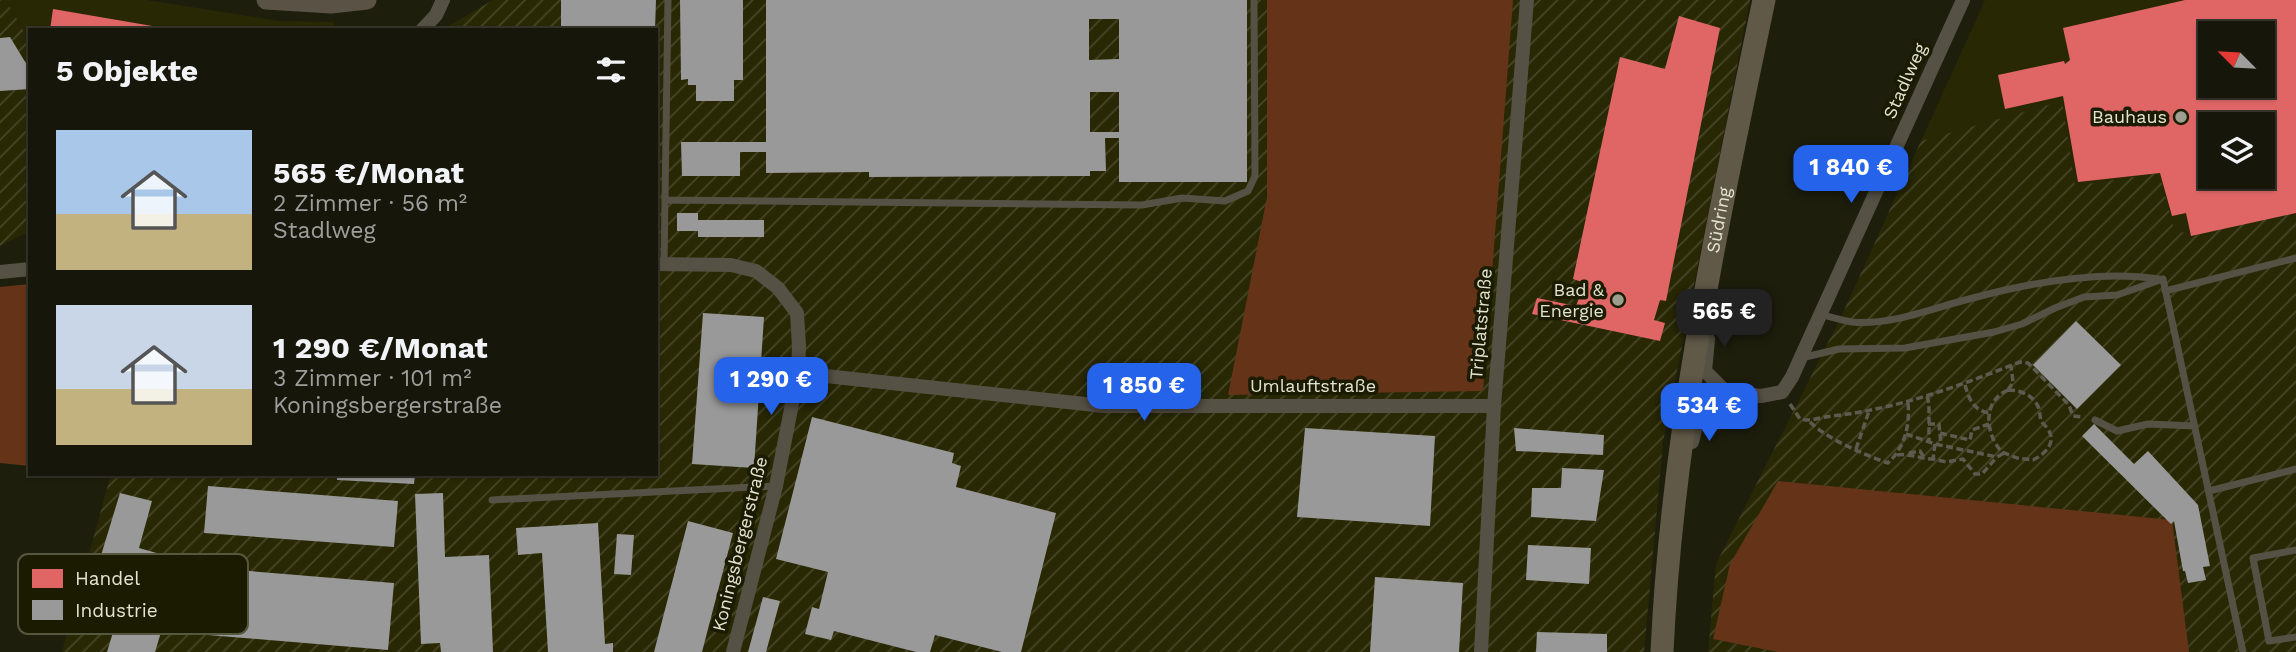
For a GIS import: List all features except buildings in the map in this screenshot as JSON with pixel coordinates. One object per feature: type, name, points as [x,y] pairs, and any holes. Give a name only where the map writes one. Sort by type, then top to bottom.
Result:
[{"type":"main road","name":"Südring","points":[[1662,652],[1676,482],[1700,320],[1765,0]]},
{"type":"street","points":[[266,0],[331,4],[367,0]]},
{"type":"street","points":[[424,28],[436,15],[443,0]]},
{"type":"street","name":"Triplatstraße","points":[[1481,652],[1494,406],[1527,0]]},
{"type":"street","name":"Stadlweg","points":[[1782,392],[1963,0]]},
{"type":"street","name":"Koningsbergerstraße","points":[[660,264],[731,265],[755,271],[779,288],[797,313],[798,373],[776,486],[733,652]]},
{"type":"street","points":[[0,272],[28,269]]},
{"type":"street","points":[[1700,320],[1708,340],[1705,371],[1726,392]]},
{"type":"street","name":"Umlauftstraße","points":[[798,373],[1104,406],[1494,406]]},
{"type":"street","points":[[1676,482],[1692,442],[1701,405],[1726,392],[1761,396],[1782,392]]},
{"type":"lane","points":[[660,264],[665,200],[668,0]]},
{"type":"lane","points":[[665,200],[1142,205],[1182,198],[1225,201],[1248,191],[1255,176],[1254,0]]},
{"type":"lane","points":[[2165,291],[2296,258]]},
{"type":"lane","points":[[1820,314],[1852,322],[1880,321],[1975,297],[2058,282],[2132,275],[2163,279]]},
{"type":"lane","points":[[2163,279],[2243,652]]},
{"type":"lane","points":[[1800,358],[1839,349],[1905,348],[1994,332],[2022,324],[2084,297],[2117,295],[2163,279]]},
{"type":"lane","points":[[2095,420],[2117,432],[2148,424],[2195,426]]},
{"type":"lane","points":[[2209,491],[2296,470]]},
{"type":"lane","points":[[492,500],[776,486]]},
{"type":"lane","points":[[2296,550],[2253,558],[2269,641],[2296,637]]},
{"type":"path","points":[[1810,422],[1819,418],[1908,402],[1965,384],[2020,362],[2028,363],[2069,405],[2073,416],[2095,420]]},
{"type":"path","points":[[2008,390],[2024,392],[2034,400],[2042,422],[2051,435],[2052,442],[2041,456],[2033,460],[2004,453],[1998,448],[1989,424],[1989,412],[1995,397],[2008,390],[2013,382],[2011,366]]},
{"type":"path","points":[[1965,384],[1970,401],[1981,411],[1989,412]]},
{"type":"path","points":[[1782,392],[1800,419],[1810,422],[1817,429],[1867,456],[1888,463],[1897,455],[1906,434],[1909,422],[1908,402]]},
{"type":"path","points":[[1927,396],[1928,441]]},
{"type":"path","points":[[1856,449],[1869,411]]},
{"type":"path","points":[[1928,424],[1939,424],[1940,433],[1933,459]]},
{"type":"path","points":[[1940,433],[1970,440],[1972,430],[1989,424]]},
{"type":"path","points":[[1906,434],[1997,457]]},
{"type":"path","points":[[1897,455],[1908,453],[1946,462],[1963,459],[1975,474],[1982,474],[2004,453]]},
{"type":"shaded area","points":[[0,0],[6,0],[28,38],[28,232],[0,246]]},
{"type":"shaded area","points":[[6,0],[147,0],[279,21],[333,22],[334,28],[28,28],[28,38]]},
{"type":"shaded area","points":[[493,0],[1750,0],[1663,442],[1644,652],[62,652],[67,634],[248,634],[248,554],[89,554],[110,476],[658,476],[658,28],[445,28]]},
{"type":"shaded area","points":[[1267,0],[1513,0],[1483,391],[1228,395],[1267,197]]},
{"type":"shaded area","points":[[1985,0],[2296,0],[2296,208],[2175,235],[1868,281],[1921,141]]},
{"type":"shaded area","points":[[2062,101],[2075,186],[2159,173],[2175,234],[2296,208],[2296,652],[1708,652],[1716,564],[1842,315],[1921,141]]},
{"type":"shaded area","points":[[28,284],[28,466],[0,463],[0,287]]},
{"type":"shaded area","points":[[1778,481],[2172,520],[2189,652],[1778,652],[1713,639],[1730,564]]},
{"type":"place","name":"Bauhaus","points":[[2181,117]]},
{"type":"place","name":"Bad & Energie","points":[[1618,300]]}]
